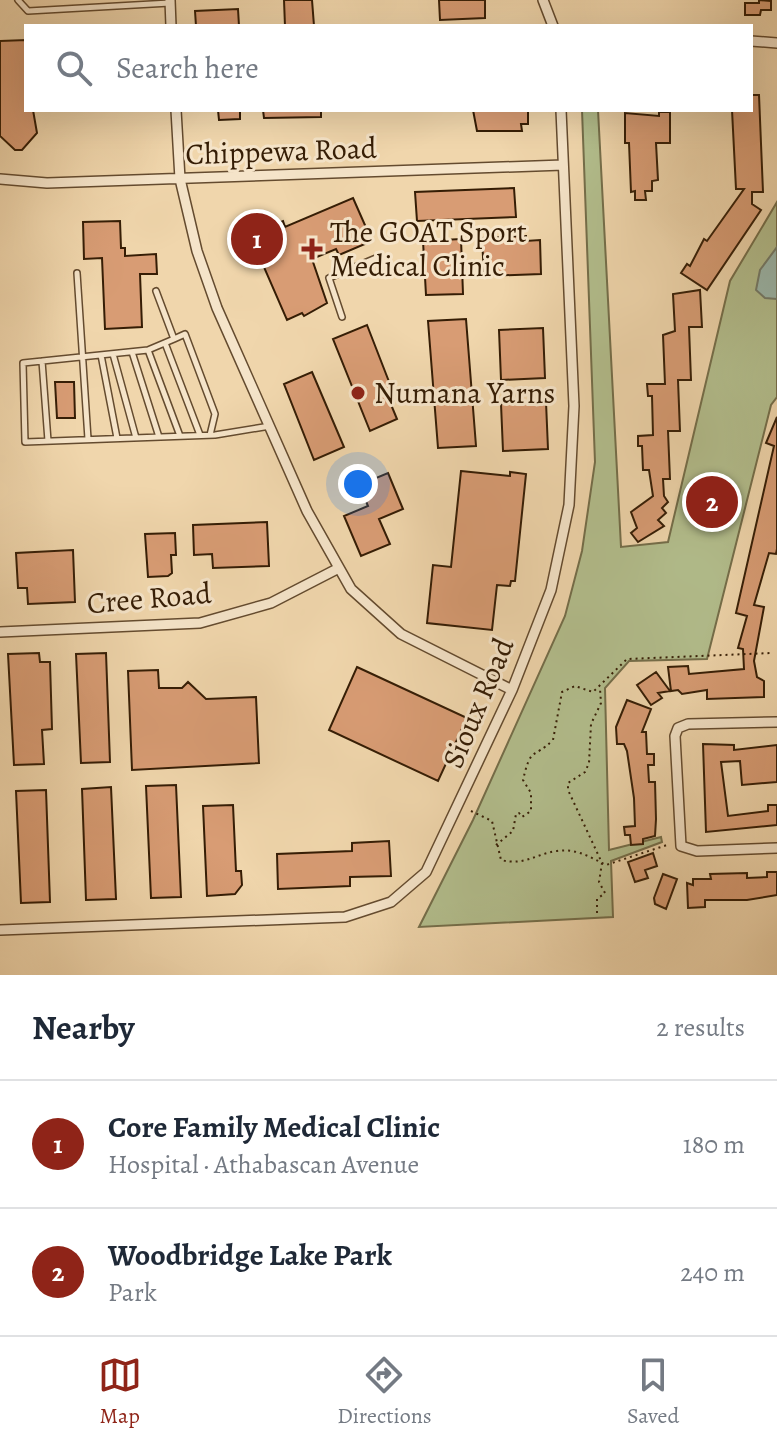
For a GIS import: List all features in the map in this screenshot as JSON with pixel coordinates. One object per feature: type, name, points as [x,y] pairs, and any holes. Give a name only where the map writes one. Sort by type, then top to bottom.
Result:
[{"type":"street","points":[[543,0],[552,24]]},
{"type":"street","points":[[170,2],[171,24]]},
{"type":"street","points":[[753,41],[777,43]]},
{"type":"street","points":[[176,112],[180,179],[197,251],[217,308],[307,511],[351,589],[401,634],[512,690]]},
{"type":"street","name":"Sioux Road","points":[[0,930],[345,917],[391,902],[426,872],[512,690],[551,590],[569,505],[574,406],[561,112]]},
{"type":"street","name":"Chippewa Road","points":[[0,179],[47,183],[563,165]]},
{"type":"street","name":"Cree Road","points":[[0,632],[200,623],[271,603],[339,568]]},
{"type":"street","points":[[777,722],[688,724],[678,728],[675,736],[681,846],[697,851],[777,848]]},
{"type":"lane","points":[[18,0],[28,11],[170,2]]},
{"type":"lane","points":[[342,317],[329,278],[376,258]]},
{"type":"lane","points":[[77,273],[88,439]]},
{"type":"lane","points":[[156,291],[174,339]]},
{"type":"lane","points":[[210,435],[215,414],[185,334],[148,350],[23,363],[25,442],[210,435],[271,426]]},
{"type":"lane","points":[[164,343],[200,435]]},
{"type":"lane","points":[[148,350],[180,436]]},
{"type":"lane","points":[[132,352],[159,437]]},
{"type":"lane","points":[[113,354],[136,438]]},
{"type":"lane","points":[[101,355],[117,438]]},
{"type":"lane","points":[[42,361],[48,441]]},
{"type":"path","points":[[495,844],[513,831],[516,814],[522,817],[531,811],[531,793],[523,780],[526,764],[531,753],[553,740],[559,696],[575,686],[593,692],[627,659],[772,653]]},
{"type":"path","points":[[597,913],[597,899],[605,893],[599,882],[602,863],[568,790],[568,783],[585,772],[589,763],[591,724],[601,703],[600,688]]},
{"type":"path","points":[[471,811],[492,821],[501,860],[517,864],[557,851],[580,851],[602,863],[667,845]]},
{"type":"green space","points":[[582,112],[598,112],[621,547],[668,542],[730,281],[777,202],[777,397],[771,405],[707,659],[629,661],[605,688],[609,850],[661,837],[662,842],[611,861],[613,917],[419,927],[473,820],[565,616],[582,551],[595,462]]},
{"type":"water","points":[[777,247],[777,299],[765,298],[756,290],[760,270]]},
{"type":"building","points":[[284,0],[312,0],[314,24],[285,24]]},
{"type":"building","points":[[439,0],[485,0],[485,18],[440,20]]},
{"type":"building","points":[[759,0],[771,1],[771,10],[761,10],[760,15],[745,15],[745,3],[759,3]]},
{"type":"building","points":[[238,9],[239,24],[196,24],[195,11]]},
{"type":"building","points":[[24,40],[24,112],[33,112],[37,133],[22,150],[15,150],[0,136],[0,41]]},
{"type":"building","points":[[753,95],[759,95],[763,192],[752,192],[752,204],[761,210],[707,290],[681,273],[687,264],[690,266],[704,239],[707,241],[744,189],[736,189],[732,112],[753,112]]},
{"type":"building","points":[[218,112],[240,112],[240,119],[219,120]]},
{"type":"building","points":[[263,112],[321,112],[321,117],[264,118]]},
{"type":"building","points":[[473,112],[528,112],[528,124],[521,124],[522,131],[477,131]]},
{"type":"building","points":[[659,112],[670,112],[670,143],[656,143],[658,180],[652,181],[652,191],[645,191],[646,200],[635,200],[635,191],[631,192],[629,143],[625,143],[625,113],[659,116]]},
{"type":"building","points":[[514,188],[516,217],[417,221],[415,192]]},
{"type":"building","points":[[353,198],[372,241],[339,255],[336,249],[312,259],[327,303],[304,316],[302,313],[287,320],[250,235],[283,221],[285,227]]},
{"type":"building","points":[[120,221],[121,248],[125,248],[125,256],[156,254],[157,274],[140,274],[142,327],[105,329],[102,258],[84,259],[83,222]]},
{"type":"building","points":[[526,236],[526,241],[540,240],[541,274],[484,276],[482,238]]},
{"type":"building","points":[[461,239],[463,294],[426,295],[423,241]]},
{"type":"building","points":[[700,290],[702,327],[689,327],[691,380],[678,380],[680,431],[668,431],[670,479],[663,479],[664,496],[668,502],[662,508],[666,513],[658,520],[664,526],[638,542],[631,533],[637,528],[631,512],[653,496],[649,470],[643,470],[642,446],[638,446],[638,436],[653,435],[652,396],[648,396],[647,384],[665,384],[663,335],[675,331],[673,294]]},
{"type":"building","points":[[466,319],[476,446],[438,448],[428,321]]},
{"type":"building","points":[[367,325],[393,392],[387,395],[397,419],[370,431],[333,339]]},
{"type":"building","points":[[543,328],[545,378],[501,380],[499,330]]},
{"type":"building","points":[[312,372],[344,447],[314,460],[284,384]]},
{"type":"building","points":[[55,382],[74,382],[75,418],[57,418]]},
{"type":"building","points":[[546,402],[548,449],[503,451],[501,404]]},
{"type":"building","points":[[777,417],[777,549],[776,554],[769,553],[754,605],[764,607],[754,661],[757,677],[764,681],[764,697],[707,699],[707,690],[682,694],[678,690],[671,691],[668,667],[688,666],[689,674],[744,669],[743,649],[738,648],[747,616],[736,613],[774,446],[766,443]]},
{"type":"building","points":[[461,471],[510,476],[510,472],[526,474],[515,581],[511,581],[510,586],[497,585],[492,630],[427,623],[433,565],[451,567]]},
{"type":"building","points":[[388,473],[403,509],[379,519],[390,544],[361,556],[344,516],[368,506],[359,485]]},
{"type":"building","points":[[267,522],[269,566],[213,568],[212,554],[194,555],[193,525]]},
{"type":"building","points":[[175,533],[176,555],[171,555],[172,573],[148,577],[145,534]]},
{"type":"building","points":[[73,550],[75,602],[28,604],[27,588],[18,588],[16,553]]},
{"type":"building","points":[[39,653],[40,662],[50,662],[52,729],[42,730],[44,764],[14,765],[8,654]]},
{"type":"building","points":[[106,653],[110,762],[81,763],[76,654]]},
{"type":"building","points":[[357,667],[467,718],[438,781],[329,730]]},
{"type":"building","points":[[158,670],[159,688],[182,688],[188,682],[206,699],[256,697],[259,763],[132,770],[128,671]]},
{"type":"building","points":[[656,672],[670,691],[658,693],[662,698],[651,705],[637,685]]},
{"type":"building","points":[[627,700],[651,709],[642,732],[646,732],[647,754],[654,754],[654,765],[648,765],[649,782],[655,782],[655,836],[643,839],[643,844],[631,845],[630,835],[625,835],[624,827],[635,826],[634,798],[627,751],[624,744],[617,744],[616,727]]},
{"type":"building","points":[[703,744],[734,745],[734,750],[777,745],[777,782],[742,785],[740,761],[721,762],[728,816],[768,811],[768,805],[777,805],[777,825],[706,832]]},
{"type":"building","points":[[176,785],[181,897],[151,898],[146,786]]},
{"type":"building","points":[[111,787],[116,899],[86,900],[82,789]]},
{"type":"building","points":[[46,790],[50,902],[21,903],[16,791]]},
{"type":"building","points":[[233,805],[236,871],[241,871],[242,885],[235,894],[207,896],[203,806]]},
{"type":"building","points":[[389,841],[391,876],[350,877],[350,886],[278,889],[277,854],[352,851],[352,843]]},
{"type":"building","points":[[653,853],[657,866],[645,870],[648,878],[635,882],[628,862]]},
{"type":"building","points":[[767,872],[777,872],[777,895],[747,900],[705,900],[705,907],[688,908],[687,883],[693,885],[693,879],[711,879],[710,874],[747,873],[747,878],[767,877]]},
{"type":"building","points":[[663,874],[677,879],[666,909],[655,904],[654,898]]},
{"type":"place","name":"Core Family Medical Clinic","points":[[257,239]]},
{"type":"place","name":"The GOAT Sport Medical Clinic","points":[[312,249]]},
{"type":"place","name":"Numana Yarns","points":[[358,393]]},
{"type":"place","name":"Woodbridge Lake Park","points":[[712,502]]}]
